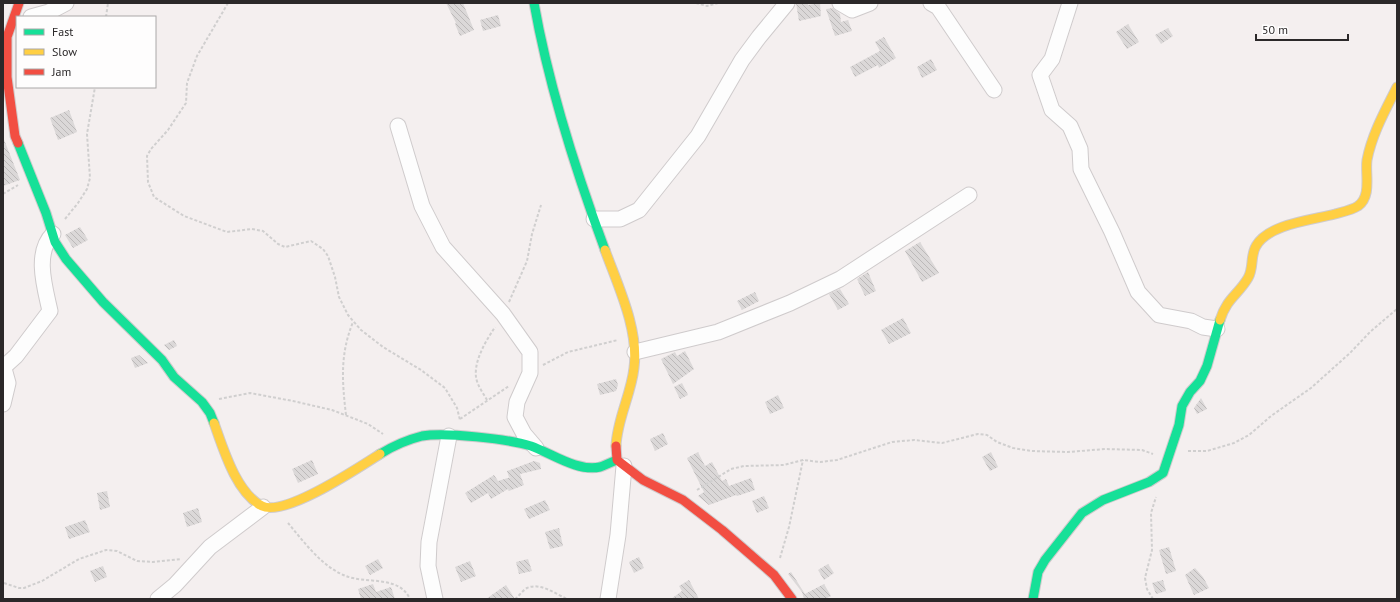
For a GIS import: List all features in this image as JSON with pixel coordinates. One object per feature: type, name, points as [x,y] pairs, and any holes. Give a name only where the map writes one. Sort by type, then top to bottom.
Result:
[{"type":"street","points":[[19,3],[11,18],[5,39],[7,77],[15,136],[46,213],[55,242],[82,279],[162,360],[174,377],[202,402],[210,413],[227,459],[237,480],[252,500],[269,508]]},
{"type":"street","points":[[35,16],[49,12],[66,3]]},
{"type":"street","points":[[534,3],[540,40],[565,133],[613,271],[633,338],[635,352],[634,377],[620,423],[616,452],[620,463],[618,535],[608,599]]},
{"type":"street","points":[[594,219],[620,219],[639,210],[698,136],[742,60],[787,3]]},
{"type":"street","points":[[840,3],[852,10],[870,3]]},
{"type":"street","points":[[931,3],[938,7],[994,90]]},
{"type":"street","points":[[1070,3],[1052,59],[1040,75],[1052,110],[1070,126],[1080,149],[1081,169],[1112,232],[1138,292],[1159,315],[1191,321],[1203,327],[1217,329]]},
{"type":"street","points":[[1033,599],[1038,572],[1045,560],[1082,513],[1103,500],[1149,482],[1163,473],[1179,425],[1182,406],[1190,392],[1200,381],[1207,366],[1224,307],[1248,278],[1251,270],[1251,258],[1256,245],[1272,230],[1345,211],[1358,206],[1364,199],[1367,186],[1367,161],[1375,132],[1397,87]]},
{"type":"street","points":[[398,126],[422,206],[443,247],[503,314],[530,352],[530,373],[517,402],[516,417],[524,434],[536,448]]},
{"type":"street","points":[[635,352],[718,332],[790,303],[840,279],[969,195]]},
{"type":"street","points":[[3,404],[8,383],[4,365],[16,356],[50,311],[41,272],[47,240],[53,234]]},
{"type":"street","points":[[158,599],[175,585],[210,547],[269,508],[287,506],[310,496],[398,443],[423,436],[454,436],[501,439],[536,448],[582,466],[599,467],[620,463],[643,480],[683,500],[722,530],[777,579],[792,599]]},
{"type":"street","points":[[435,599],[428,566],[429,542],[454,436]]},
{"type":"path","points":[[106,16],[108,3]]},
{"type":"path","points":[[228,3],[197,56],[187,83],[186,103],[168,130],[151,149],[147,156],[148,182],[150,190],[161,203],[184,216],[227,232],[258,230],[270,235],[278,244],[285,247],[306,241],[317,243],[328,256],[339,297],[354,322],[383,347],[421,370],[445,388],[457,408],[460,419],[454,436]]},
{"type":"path","points":[[696,3],[707,6],[718,3]]},
{"type":"path","points":[[53,234],[78,203],[87,189],[90,178],[87,134],[95,88]]},
{"type":"path","points":[[683,500],[731,469],[744,466],[784,465],[803,460],[820,462],[837,460],[892,442],[914,440],[942,443],[978,434],[987,435],[997,442],[1013,448],[1031,451],[1068,452],[1105,449],[1142,450],[1170,455],[1207,451],[1222,445],[1234,443],[1249,435],[1271,416],[1311,388],[1350,353],[1370,332],[1397,310]]},
{"type":"path","points":[[346,416],[343,359],[344,348],[354,322]]},
{"type":"path","points":[[202,402],[250,393],[301,402],[332,410],[368,424],[398,443]]},
{"type":"path","points":[[777,579],[780,556],[789,527],[803,460]]},
{"type":"path","points":[[1153,599],[1147,589],[1145,578],[1152,550],[1151,513],[1163,473]]},
{"type":"path","points":[[269,508],[307,546],[333,569],[347,577],[386,581],[402,590],[410,599]]},
{"type":"path","points":[[4,583],[19,588],[33,585],[57,573],[79,558],[106,550],[117,551],[132,559],[146,562],[200,557]]},
{"type":"path","points":[[515,599],[528,588],[536,587],[549,590],[567,599]]},
{"type":"building","points":[[446,3],[463,3],[474,30],[460,36],[455,24],[456,23]]},
{"type":"building","points":[[796,3],[808,3],[808,5],[820,3],[821,16],[799,21]]},
{"type":"building","points":[[833,8],[840,14],[841,22],[848,20],[852,31],[835,36],[826,9]]},
{"type":"building","points":[[498,15],[501,26],[483,31],[480,20]]},
{"type":"building","points":[[1128,24],[1139,42],[1127,49],[1116,32]]},
{"type":"building","points":[[1168,28],[1173,36],[1161,44],[1155,35]]},
{"type":"building","points":[[884,37],[896,58],[879,68],[878,65],[855,77],[850,67],[880,51],[875,42]]},
{"type":"building","points":[[931,59],[937,70],[922,78],[917,67]]},
{"type":"building","points":[[69,110],[77,132],[58,140],[50,118]]},
{"type":"building","points":[[3,137],[20,180],[3,186]]},
{"type":"building","points":[[80,227],[88,240],[73,248],[65,235]]},
{"type":"building","points":[[920,242],[939,273],[922,282],[905,251]]},
{"type":"building","points":[[868,272],[876,291],[865,296],[857,279]]},
{"type":"building","points":[[840,289],[849,304],[838,310],[829,294]]},
{"type":"building","points":[[755,292],[759,301],[742,310],[737,301]]},
{"type":"building","points":[[903,318],[911,333],[889,344],[881,330]]},
{"type":"building","points":[[174,340],[177,346],[169,350],[164,345]]},
{"type":"building","points":[[685,351],[694,369],[673,384],[661,359],[675,352],[677,356]]},
{"type":"building","points":[[139,355],[148,363],[135,368],[131,358]]},
{"type":"building","points":[[616,379],[618,385],[616,391],[600,395],[597,384]]},
{"type":"building","points":[[682,383],[688,395],[680,399],[674,387]]},
{"type":"building","points":[[778,395],[784,408],[770,414],[765,402]]},
{"type":"building","points":[[1201,398],[1207,409],[1197,414],[1194,408]]},
{"type":"building","points":[[663,433],[668,444],[655,451],[650,439]]},
{"type":"building","points":[[698,452],[705,466],[712,462],[722,481],[726,479],[729,486],[751,478],[755,490],[709,505],[698,496],[704,492],[687,458]]},
{"type":"building","points":[[991,452],[998,467],[990,471],[982,457]]},
{"type":"building","points":[[312,460],[318,474],[298,483],[292,469]]},
{"type":"building","points":[[534,461],[540,463],[541,469],[520,474],[524,485],[509,491],[508,489],[491,499],[488,493],[471,503],[465,493],[494,475],[498,481],[511,477],[509,477],[507,471]]},
{"type":"building","points":[[107,491],[110,507],[100,510],[97,493]]},
{"type":"building","points":[[764,496],[769,508],[757,513],[752,501]]},
{"type":"building","points":[[545,500],[550,510],[529,519],[524,509]]},
{"type":"building","points":[[198,508],[202,522],[187,527],[183,513]]},
{"type":"building","points":[[85,520],[90,532],[69,539],[65,527]]},
{"type":"building","points":[[559,528],[563,546],[550,549],[545,532]]},
{"type":"building","points":[[1169,547],[1176,571],[1166,574],[1159,550]]},
{"type":"building","points":[[639,557],[644,568],[634,573],[629,562]]},
{"type":"building","points":[[378,559],[383,568],[370,575],[365,566]]},
{"type":"building","points":[[528,559],[532,571],[519,574],[516,562]]},
{"type":"building","points":[[470,561],[476,576],[461,582],[455,567]]},
{"type":"building","points":[[828,564],[834,573],[824,580],[818,570]]},
{"type":"building","points":[[103,566],[107,577],[95,582],[90,571]]},
{"type":"building","points":[[1195,568],[1203,577],[1209,588],[1194,595],[1185,575]]},
{"type":"building","points":[[791,572],[805,594],[824,584],[831,596],[825,599],[804,599],[802,592],[788,574]]},
{"type":"building","points":[[689,580],[699,599],[671,599],[682,591],[679,586]]},
{"type":"building","points":[[1163,580],[1166,591],[1156,594],[1152,583]]},
{"type":"building","points":[[373,584],[376,592],[391,587],[395,599],[361,599],[358,589]]},
{"type":"building","points":[[506,585],[515,599],[486,599]]},
{"type":"traffic: fast","points":[[534,3],[555,97],[573,159],[605,250]]},
{"type":"traffic: fast","points":[[18,143],[46,213],[55,242],[66,259],[103,302],[162,360],[174,377],[202,402],[210,413],[214,423]]},
{"type":"traffic: fast","points":[[1033,599],[1038,572],[1045,560],[1082,513],[1103,500],[1149,482],[1163,473],[1179,425],[1182,406],[1190,392],[1200,381],[1207,366],[1220,320]]},
{"type":"traffic: fast","points":[[380,454],[390,448],[422,436],[446,435],[521,443],[582,467],[600,467],[617,460]]},
{"type":"traffic: slow","points":[[1220,320],[1229,302],[1248,278],[1251,270],[1254,250],[1262,239],[1280,228],[1347,211],[1353,209],[1362,202],[1365,197],[1367,184],[1367,160],[1369,150],[1379,123],[1397,87]]},
{"type":"traffic: slow","points":[[605,250],[626,308],[635,353],[630,388],[619,426],[616,446]]},
{"type":"traffic: slow","points":[[214,423],[226,457],[238,481],[253,500],[262,506],[273,507],[304,498],[339,480],[380,454]]},
{"type":"traffic: jam","points":[[18,143],[15,136],[7,77],[7,37],[19,3]]},
{"type":"traffic: jam","points":[[616,446],[617,460],[643,480],[683,500],[722,530],[774,575],[792,599]]}]
